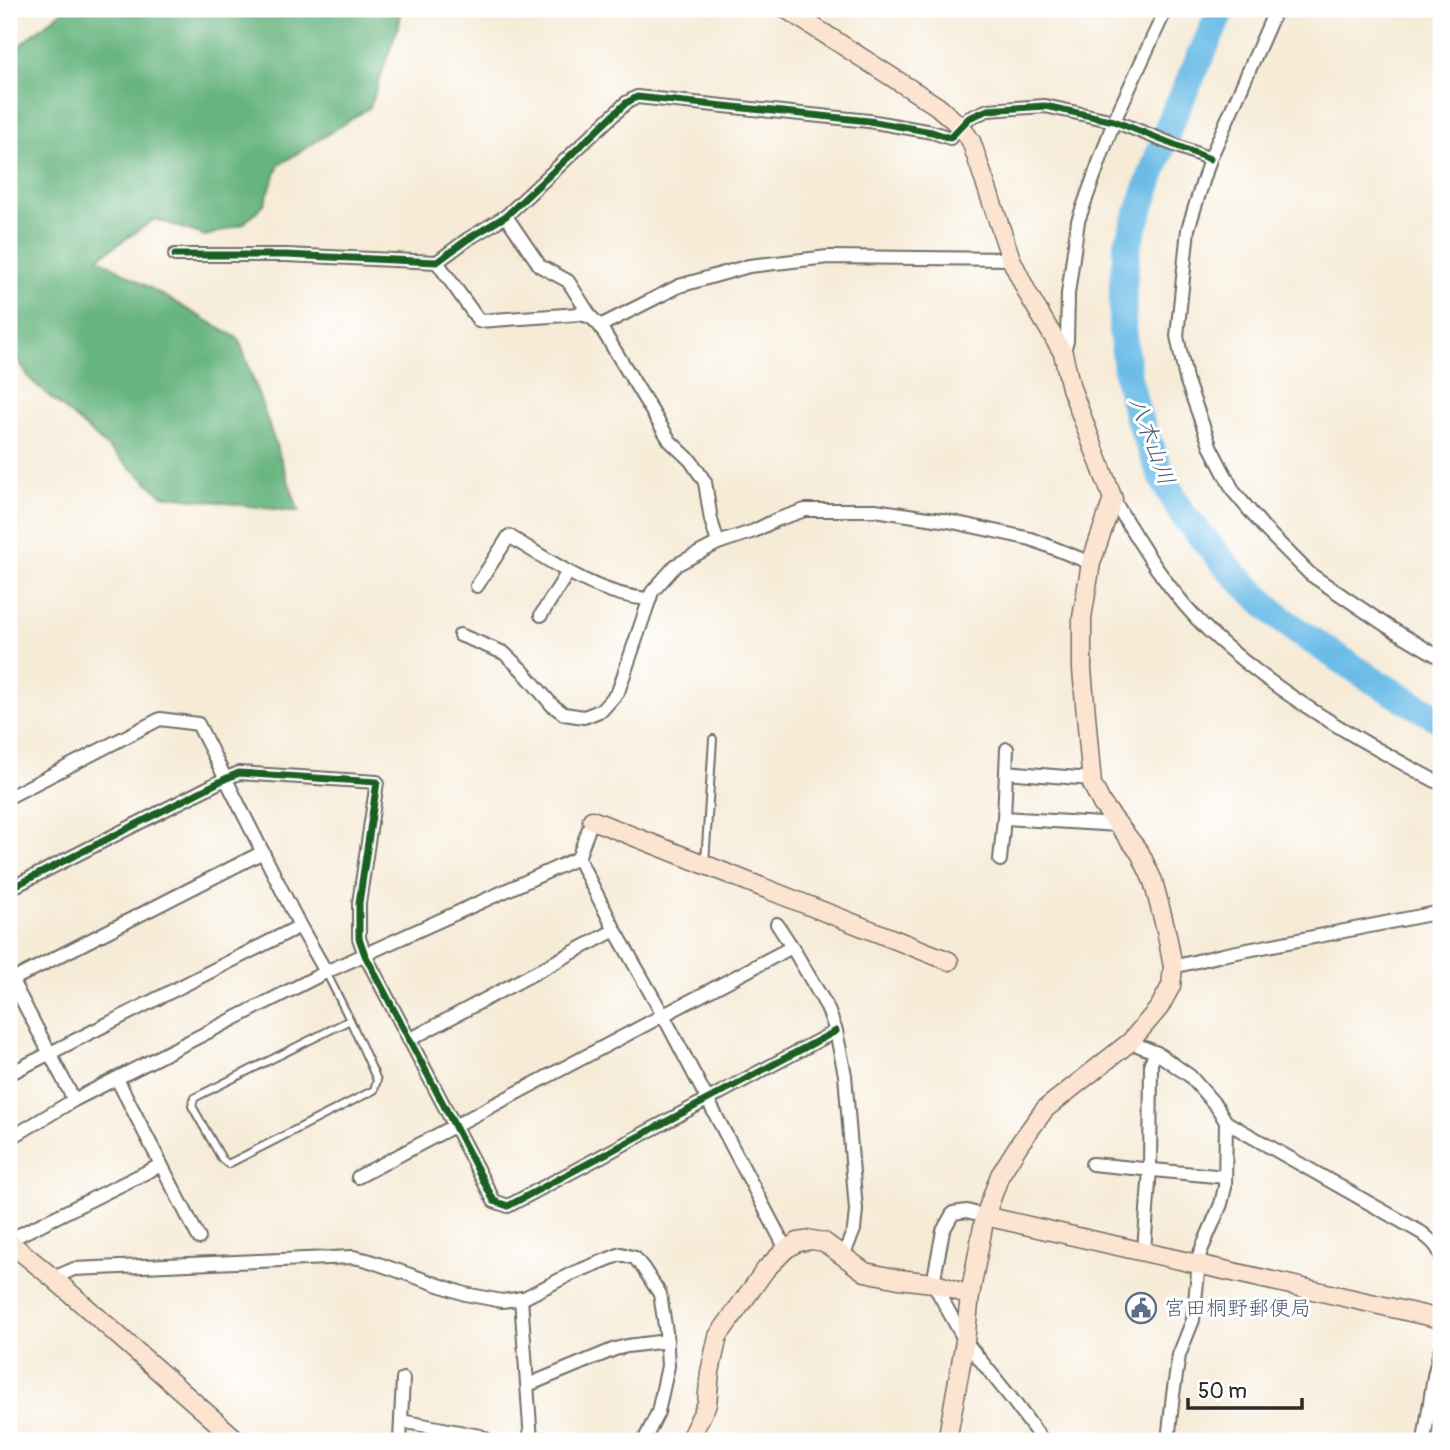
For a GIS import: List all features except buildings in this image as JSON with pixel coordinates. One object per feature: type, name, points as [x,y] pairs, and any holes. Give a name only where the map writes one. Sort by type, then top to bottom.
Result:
[{"type":"street","points":[[786,9],[937,106],[961,127],[971,141],[1011,259],[1063,353],[1071,388],[1113,499],[1154,566],[1209,631],[1246,662],[1317,714],[1441,784]]},
{"type":"street","points":[[1063,353],[1067,341],[1068,294],[1078,222],[1114,121],[1166,9]]},
{"type":"street","points":[[1276,9],[1210,159],[1188,229],[1177,336],[1186,379],[1211,448],[1234,492],[1266,530],[1310,574],[1387,626],[1441,658]]},
{"type":"street","points":[[175,255],[286,255],[437,262],[506,216],[626,103],[637,97],[869,121],[932,132],[950,138],[969,118],[988,110],[1045,106],[1114,121],[1210,159]]},
{"type":"street","points":[[506,216],[540,266],[568,281],[670,441],[691,461],[705,482],[711,520],[718,542]]},
{"type":"street","points":[[437,262],[479,321],[580,314],[595,321],[679,286],[749,266],[828,257],[1011,259]]},
{"type":"street","points":[[947,1441],[985,1216],[1000,1175],[1045,1109],[1130,1042],[1159,1008],[1171,986],[1173,967],[1153,881],[1140,853],[1102,804],[1091,779],[1082,669],[1082,618],[1091,563],[1113,499]]},
{"type":"street","points":[[460,635],[504,653],[564,715],[584,717],[602,710],[618,692],[652,592],[676,565],[718,542],[754,531],[805,510],[874,510],[948,521],[1031,539],[1091,563]]},
{"type":"street","points":[[478,586],[509,536],[568,572],[630,598],[650,599]]},
{"type":"street","points":[[541,615],[568,572]]},
{"type":"street","points":[[10,793],[160,719],[198,723],[326,972]]},
{"type":"street","points":[[1000,860],[1007,749]]},
{"type":"street","points":[[1006,772],[1091,779]]},
{"type":"street","points":[[9,889],[239,773],[377,782],[359,903],[359,938],[365,955],[494,1200],[508,1206],[836,1031]]},
{"type":"street","points":[[1004,818],[1118,825]]},
{"type":"street","points":[[9,1139],[74,1100],[326,972],[578,858],[592,820],[949,961]]},
{"type":"street","points":[[74,1100],[10,977],[263,852]]},
{"type":"street","points":[[578,858],[786,1249]]},
{"type":"street","points":[[1173,967],[1441,912]]},
{"type":"street","points":[[777,924],[827,1007],[836,1031],[845,1075],[856,1210],[854,1230],[843,1256]]},
{"type":"street","points":[[9,1074],[300,926]]},
{"type":"street","points":[[409,1040],[615,930]]},
{"type":"street","points":[[358,1177],[792,947]]},
{"type":"street","points":[[1130,1042],[1157,1053],[1189,1076],[1217,1107],[1226,1122],[1422,1233],[1433,1242],[1441,1256]]},
{"type":"street","points":[[1144,1251],[1150,1169],[1152,1062],[1157,1053]]},
{"type":"street","points":[[117,1079],[199,1238]]},
{"type":"street","points":[[1168,1441],[1179,1355],[1193,1320],[1198,1264],[1225,1187],[1226,1122]]},
{"type":"street","points":[[1092,1164],[1225,1177]]},
{"type":"street","points":[[161,1166],[9,1241],[238,1441]]},
{"type":"street","points":[[1043,1441],[965,1341],[933,1283],[943,1231],[953,1213],[967,1211],[1441,1319]]},
{"type":"street","points":[[689,1441],[706,1404],[718,1336],[766,1269],[786,1249],[798,1242],[824,1242],[865,1272],[933,1283],[970,1295]]},
{"type":"street","points":[[53,1278],[74,1269],[354,1257],[466,1294],[502,1301],[521,1298],[621,1254],[635,1258],[660,1294],[667,1341],[668,1366],[658,1412],[644,1441]]},
{"type":"street","points":[[521,1298],[531,1441]]},
{"type":"street","points":[[527,1385],[615,1349],[667,1341]]},
{"type":"street","points":[[1424,1441],[1441,1347]]},
{"type":"street","points":[[400,1441],[403,1379]]},
{"type":"street","points":[[401,1421],[480,1436],[489,1441]]},
{"type":"lane","points":[[705,865],[713,739]]},
{"type":"lane","points":[[326,972],[350,1020],[377,1080],[374,1090],[228,1164],[222,1159],[192,1106],[194,1098],[350,1020]]},
{"type":"green space","points":[[65,9],[400,9],[400,21],[370,107],[279,165],[264,204],[243,224],[206,236],[155,219],[98,258],[239,339],[299,512],[162,495],[30,379],[9,346],[9,54]]},
{"type":"waterway","name":"八木山川","points":[[1222,9],[1170,123],[1127,246],[1122,329],[1128,377],[1137,414],[1162,477],[1183,515],[1232,572],[1299,632],[1374,681],[1441,720]]},
{"type":"cycle path","points":[[175,255],[286,255],[437,262],[506,216],[626,103],[637,97],[869,121],[932,132],[950,138],[969,118],[988,110],[1045,106],[1114,121],[1210,159]]},
{"type":"cycle path","points":[[9,889],[239,773],[377,782],[359,903],[359,938],[365,955],[494,1201],[508,1206],[836,1031]]},
{"type":"place","name":"宮田桐野郵便局","points":[[1141,1308]]}]
